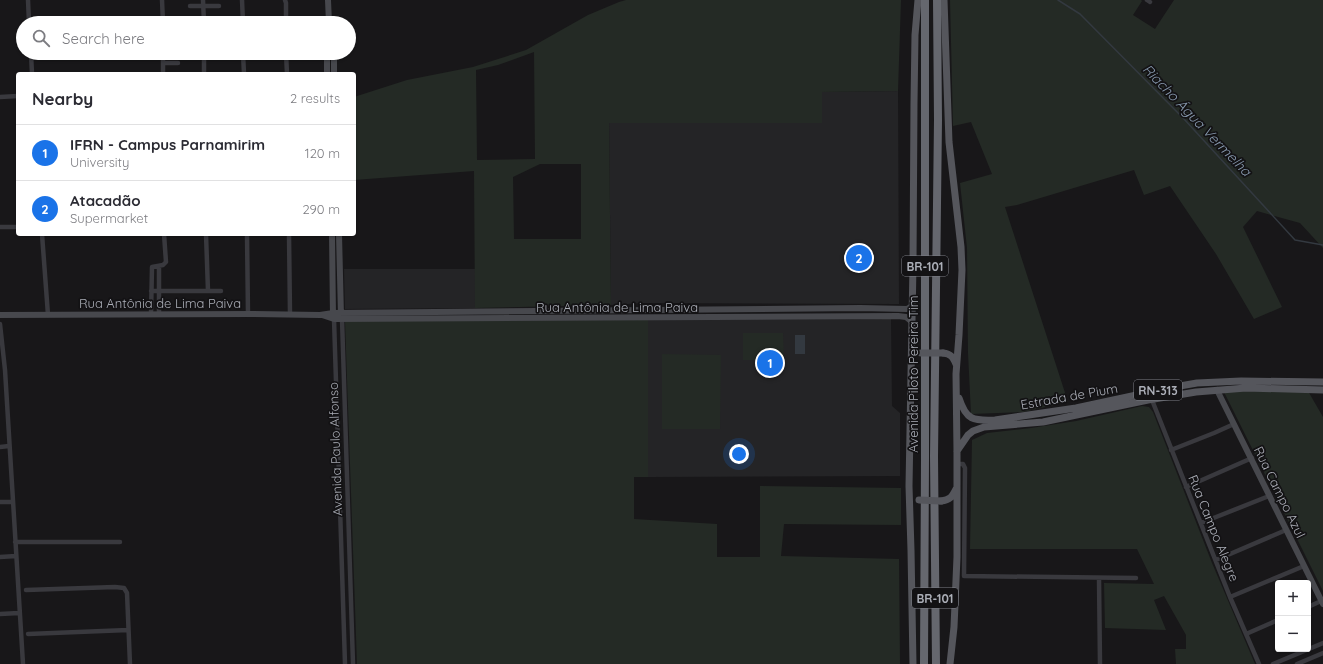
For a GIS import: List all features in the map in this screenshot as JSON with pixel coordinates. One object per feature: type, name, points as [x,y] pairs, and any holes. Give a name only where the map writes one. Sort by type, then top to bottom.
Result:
[{"type":"highway","name":"Avenida Piloto Pereira Tim","points":[[924,664],[925,0]]},
{"type":"highway","name":"Avenida Piloto Pereira Tim","points":[[936,664],[934,397],[938,120],[937,0]]},
{"type":"main road","points":[[913,664],[909,486],[915,35],[918,0]]},
{"type":"main road","points":[[944,0],[949,142],[961,247],[962,270],[956,364],[957,487],[960,576],[950,664]]},
{"type":"main road","points":[[911,363],[914,355],[921,353],[943,353],[950,355],[956,364]]},
{"type":"main road","name":"Estrada de Pium","points":[[956,389],[962,407],[967,415],[972,418],[982,420],[1020,417],[1076,408],[1197,383],[1241,380],[1323,382]]},
{"type":"main road","name":"Estrada de Pium","points":[[957,451],[966,436],[980,428],[1043,422],[1196,392],[1277,388],[1323,390]]},
{"type":"main road","points":[[909,486],[912,495],[919,500],[940,501],[950,498],[957,487]]},
{"type":"street","points":[[28,0],[29,16]]},
{"type":"street","points":[[162,0],[163,16]]},
{"type":"street","points":[[203,0],[204,16]]},
{"type":"street","points":[[242,0],[242,16]]},
{"type":"street","points":[[285,0],[286,16]]},
{"type":"street","points":[[328,0],[329,16]]},
{"type":"street","points":[[190,6],[219,6]]},
{"type":"street","points":[[31,60],[32,72]]},
{"type":"street","points":[[204,60],[204,72]]},
{"type":"street","points":[[243,60],[244,72]]},
{"type":"street","points":[[286,60],[287,72]]},
{"type":"street","points":[[327,60],[327,72]]},
{"type":"street","points":[[334,60],[334,72]]},
{"type":"street","points":[[163,72],[163,63],[178,63]]},
{"type":"street","points":[[0,96],[16,96]]},
{"type":"street","points":[[0,226],[16,227]]},
{"type":"street","points":[[42,236],[48,315]]},
{"type":"street","points":[[151,314],[152,266],[164,265],[166,262],[164,236]]},
{"type":"street","points":[[206,236],[208,291]]},
{"type":"street","points":[[247,236],[248,314]]},
{"type":"street","points":[[289,236],[290,314]]},
{"type":"street","name":"Avenida Paulo Alfonso","points":[[332,236],[333,316],[345,664]]},
{"type":"street","name":"Avenida Paulo Alfonso","points":[[339,236],[353,664]]},
{"type":"street","points":[[159,266],[159,314]]},
{"type":"street","points":[[332,268],[340,268]]},
{"type":"street","points":[[152,279],[158,279]]},
{"type":"street","points":[[151,291],[222,291]]},
{"type":"street","name":"Rua Antônia de Lima Paiva","points":[[341,316],[845,308],[907,309],[912,306]]},
{"type":"street","points":[[845,308],[845,316]]},
{"type":"street","points":[[771,309],[771,317]]},
{"type":"street","name":"Rua Antônia de Lima Paiva","points":[[0,315],[290,314],[333,316],[904,316],[912,322]]},
{"type":"street","points":[[0,324],[2,370],[6,391],[23,664]]},
{"type":"street","name":"Rua Campo Azul","points":[[1217,390],[1322,602]]},
{"type":"street","points":[[0,392],[6,391]]},
{"type":"street","name":"Rua Campo Alegre","points":[[1152,400],[1230,597],[1259,664]]},
{"type":"street","points":[[1172,450],[1234,424]]},
{"type":"street","points":[[0,447],[9,446]]},
{"type":"street","points":[[1186,487],[1252,458]]},
{"type":"street","points":[[957,464],[963,464],[965,466],[960,576],[1136,578]]},
{"type":"street","points":[[339,474],[346,473]]},
{"type":"street","points":[[1201,523],[1270,496]]},
{"type":"street","points":[[0,502],[13,502]]},
{"type":"street","points":[[1216,560],[1286,530]]},
{"type":"street","points":[[15,542],[120,542]]},
{"type":"street","points":[[0,557],[16,556]]},
{"type":"street","points":[[1230,597],[1304,566]]},
{"type":"street","points":[[1098,578],[1100,664]]},
{"type":"street","points":[[26,590],[124,588],[127,593],[130,664]]},
{"type":"street","points":[[1311,606],[1322,602]]},
{"type":"street","points":[[0,614],[19,613]]},
{"type":"street","points":[[1246,634],[1275,621]]},
{"type":"street","points":[[28,634],[128,630]]},
{"type":"street","points":[[1273,664],[1323,642]]},
{"type":"street","points":[[1297,664],[1323,653]]},
{"type":"shaded area","points":[[626,0],[901,0],[898,91],[822,92],[822,123],[609,123],[611,305],[475,308],[474,171],[356,180],[356,96],[407,80],[473,67],[526,50],[588,15]],"holes":[[[534,52],[535,159],[477,160],[476,70],[498,65]],[[540,164],[581,164],[581,239],[514,239],[513,177]]]},
{"type":"shaded area","points":[[950,0],[1141,0],[1142,1],[1133,15],[1155,29],[1174,0],[1323,0],[1323,248],[1300,223],[1257,211],[1243,227],[1282,307],[1254,319],[1216,254],[1170,186],[1144,195],[1134,170],[1017,205],[1005,207],[1068,402],[1023,412],[971,414],[968,353],[967,248],[960,183],[992,174],[971,122],[953,126]]},
{"type":"shaded area","points":[[898,91],[899,304],[643,303],[611,305],[609,123],[821,123],[822,92]]},
{"type":"shaded area","points":[[344,269],[475,269],[475,308],[345,309]]},
{"type":"shaded area","points":[[891,319],[892,406],[900,413],[900,476],[648,477],[648,320]]},
{"type":"shaded area","points":[[648,320],[648,477],[634,477],[634,519],[717,524],[717,557],[760,557],[760,486],[901,488],[901,525],[784,524],[781,556],[899,559],[900,664],[357,664],[345,321]]},
{"type":"shaded area","points":[[743,333],[783,333],[784,360],[743,360]]},
{"type":"shaded area","points":[[795,335],[805,335],[805,354],[795,354]]},
{"type":"shaded area","points":[[662,354],[721,355],[720,429],[662,429]]},
{"type":"shaded area","points":[[1257,390],[1308,391],[1323,417],[1323,591],[1224,392]]},
{"type":"shaded area","points":[[1142,406],[1149,407],[1153,412],[1212,563],[1255,664],[1176,664],[1175,649],[1186,649],[1186,635],[1164,596],[1154,600],[1166,630],[1105,628],[1104,583],[1154,584],[1137,549],[970,549],[972,440],[987,433],[1076,421]]},
{"type":"waterway","name":"Riacho Água Vermelha","points":[[1058,0],[1080,14],[1184,119],[1295,240],[1323,245]]},
{"type":"place","name":"Atacadão","points":[[859,258]]},
{"type":"place","name":"IFRN - Campus Parnamirim","points":[[770,363]]}]
